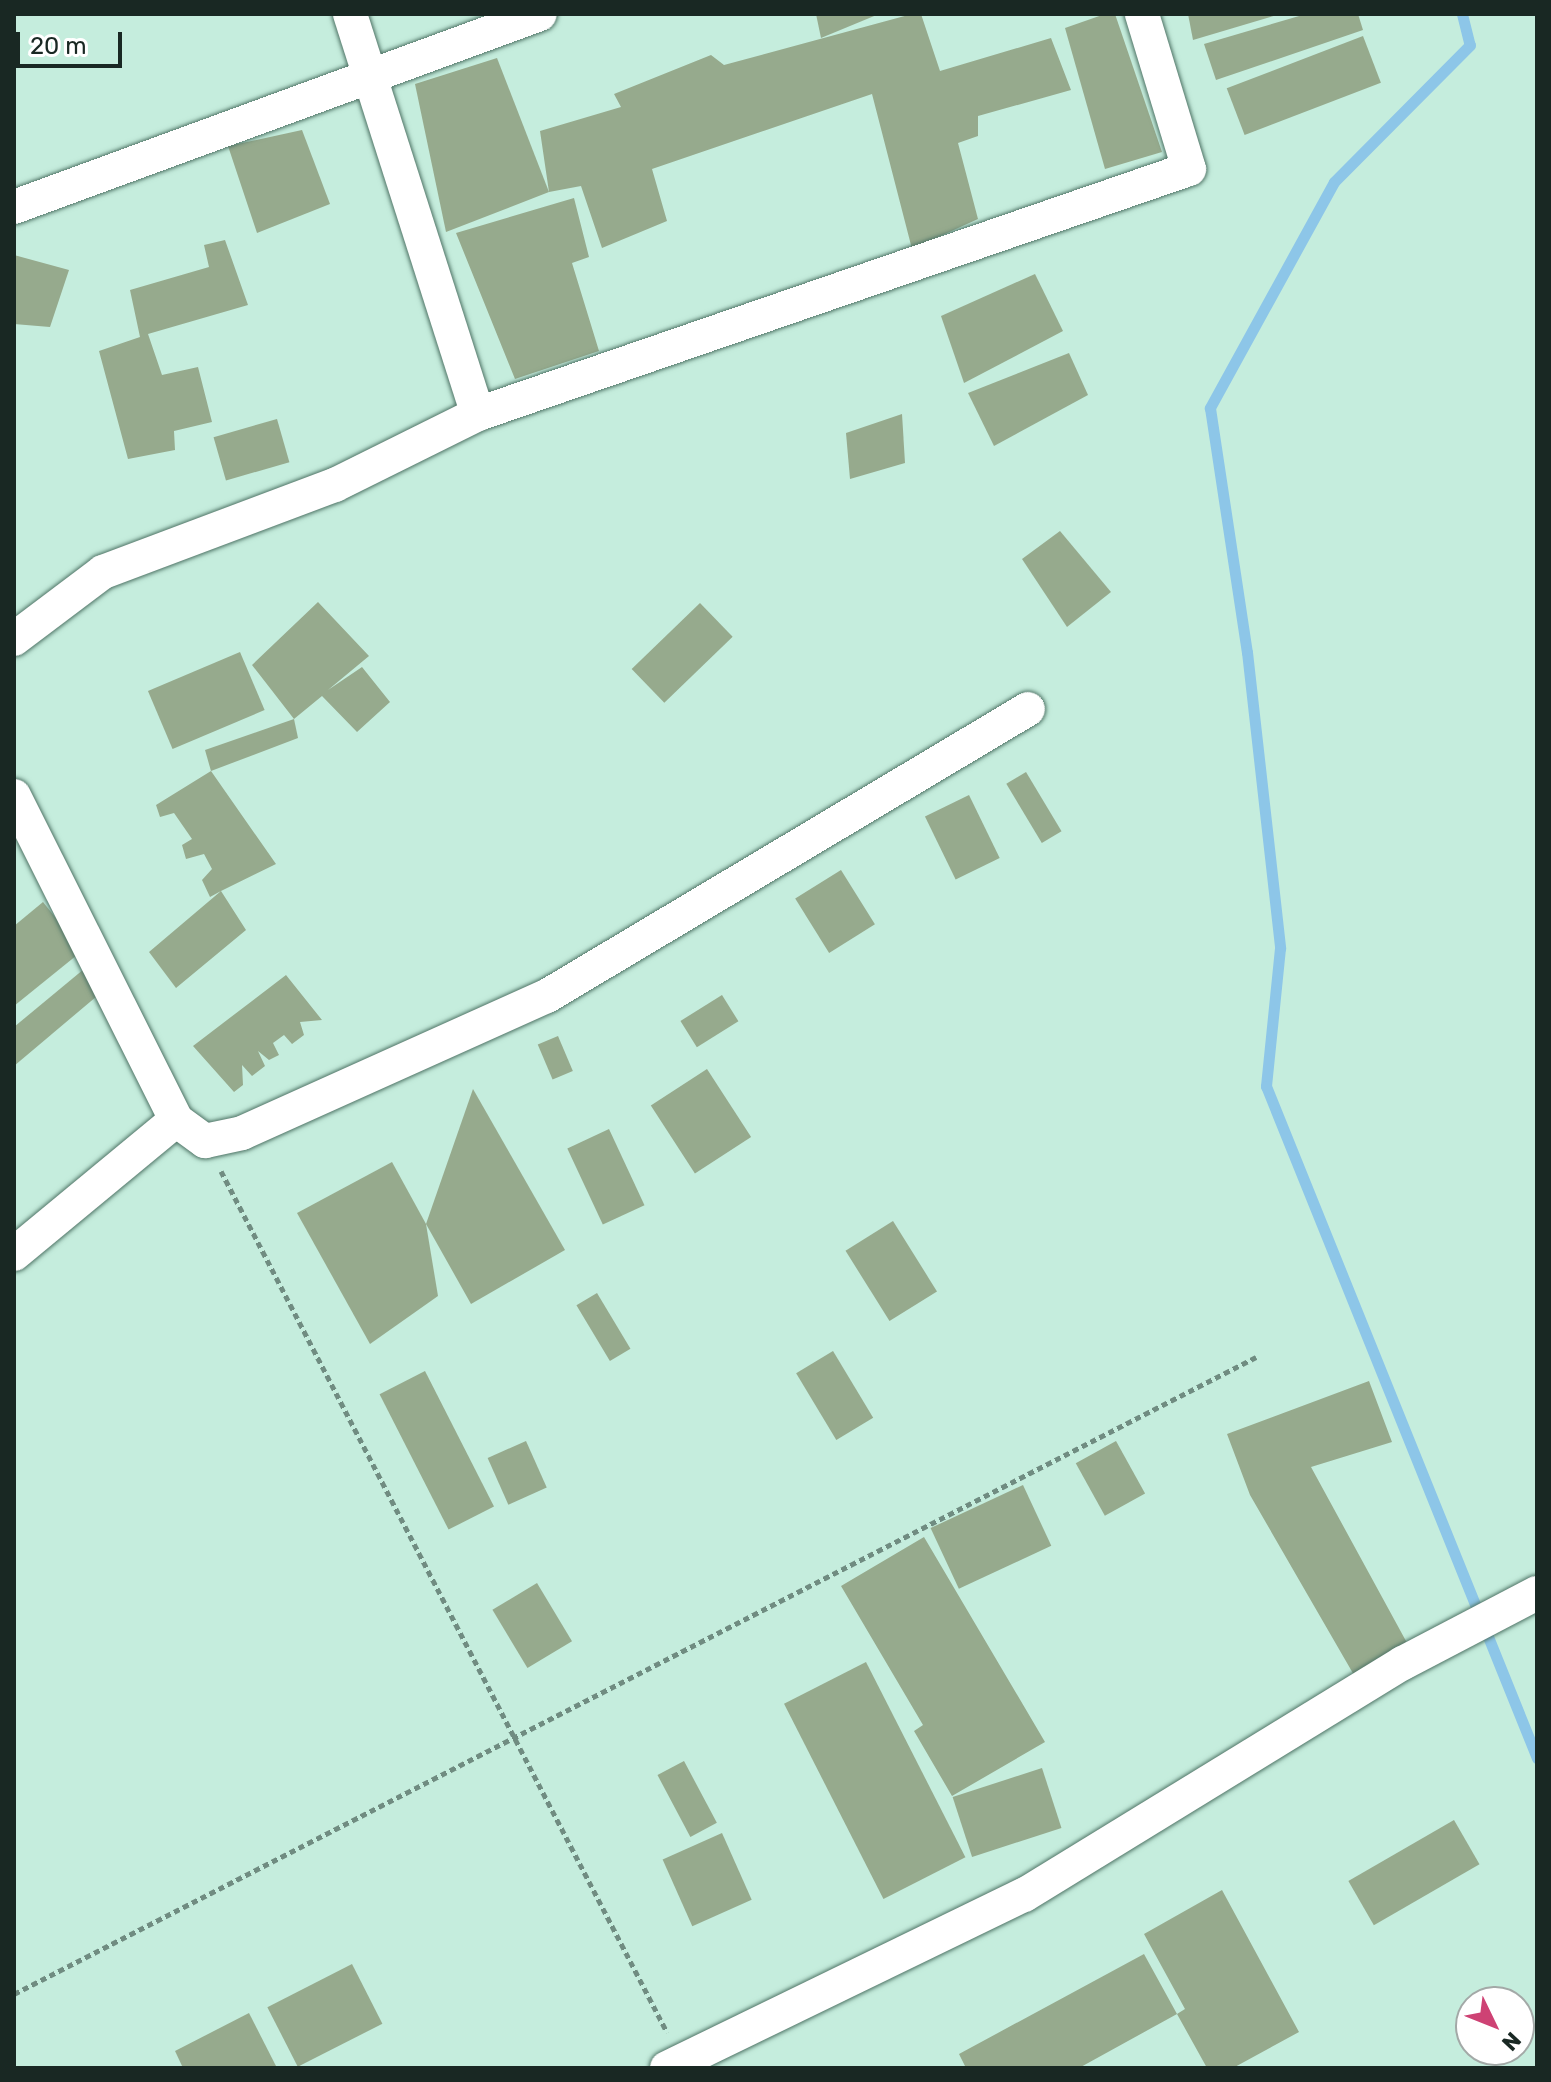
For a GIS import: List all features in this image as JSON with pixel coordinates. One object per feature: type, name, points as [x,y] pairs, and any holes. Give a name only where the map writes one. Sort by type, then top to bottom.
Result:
[{"type":"street","points":[[350,14],[478,414]]},
{"type":"street","points":[[14,207],[540,14]]},
{"type":"street","points":[[14,639],[103,572],[335,485],[478,414],[1189,169],[1142,14]]},
{"type":"street","points":[[14,796],[176,1120],[205,1141],[242,1133],[547,996],[1028,709]]},
{"type":"street","points":[[14,1254],[176,1120]]},
{"type":"street","points":[[678,2065],[1024,1895],[1390,1670],[1537,1593]]},
{"type":"path","points":[[205,1141],[516,1741],[678,2065]]},
{"type":"path","points":[[14,1994],[516,1741],[1256,1357]]},
{"type":"building","points":[[816,14],[879,14],[821,38]]},
{"type":"building","points":[[921,14],[940,71],[1051,38],[1071,90],[978,116],[978,136],[958,143],[978,219],[912,249],[872,94],[652,169],[667,221],[602,248],[581,186],[549,192],[540,131],[621,107],[614,94],[711,55],[724,65]]},
{"type":"building","points":[[1105,14],[1115,14],[1162,152],[1105,169],[1065,28]]},
{"type":"building","points":[[1188,14],[1277,14],[1277,15],[1193,40]]},
{"type":"building","points":[[1306,14],[1358,14],[1363,30],[1216,80],[1204,44]]},
{"type":"building","points":[[1363,36],[1381,83],[1245,135],[1227,88]]},
{"type":"building","points":[[497,58],[549,192],[446,232],[415,84]]},
{"type":"building","points":[[302,130],[330,204],[257,233],[228,146]]},
{"type":"building","points":[[574,198],[589,257],[572,263],[599,351],[515,379],[456,233]]},
{"type":"building","points":[[225,240],[248,305],[148,334],[162,375],[198,367],[212,422],[174,431],[175,450],[128,459],[99,351],[140,337],[130,290],[209,267],[204,245]]},
{"type":"building","points":[[14,255],[69,270],[50,327],[14,324]]},
{"type":"building","points":[[1035,274],[1063,331],[964,383],[941,316]]},
{"type":"building","points":[[1069,353],[1088,395],[994,446],[968,393]]},
{"type":"building","points":[[902,414],[905,463],[850,479],[846,433]]},
{"type":"building","points":[[277,419],[289,462],[226,480],[214,437]]},
{"type":"building","points":[[1060,531],[1111,592],[1067,627],[1022,559]]},
{"type":"building","points":[[318,602],[369,656],[328,690],[362,667],[390,702],[357,732],[322,696],[294,719],[252,665]]},
{"type":"building","points":[[700,603],[733,637],[664,703],[632,669]]},
{"type":"building","points":[[240,652],[265,710],[173,749],[148,691]]},
{"type":"building","points":[[294,719],[298,738],[211,771],[205,750]]},
{"type":"building","points":[[211,771],[276,864],[210,897],[202,880],[212,869],[204,854],[186,859],[182,845],[192,839],[174,813],[160,817],[156,805]]},
{"type":"building","points":[[1026,772],[1062,831],[1042,843],[1006,784]]},
{"type":"building","points":[[969,795],[1000,858],[956,879],[925,816]]},
{"type":"building","points":[[841,870],[875,924],[829,953],[795,899]]},
{"type":"building","points":[[221,891],[246,930],[176,988],[149,952]]},
{"type":"building","points":[[43,902],[82,951],[14,1006],[14,926]]},
{"type":"building","points":[[84,969],[103,991],[14,1066],[14,1027]]},
{"type":"building","points":[[286,975],[322,1020],[300,1022],[304,1035],[292,1044],[284,1035],[273,1043],[279,1055],[269,1060],[258,1051],[265,1066],[252,1076],[242,1065],[243,1085],[234,1092],[193,1046]]},
{"type":"building","points":[[722,995],[738,1021],[697,1047],[680,1021]]},
{"type":"building","points":[[558,1036],[573,1071],[553,1080],[538,1045]]},
{"type":"building","points":[[707,1069],[751,1137],[695,1173],[651,1105]]},
{"type":"building","points":[[473,1089],[565,1250],[471,1304],[426,1224]]},
{"type":"building","points":[[609,1129],[644,1205],[603,1225],[567,1148]]},
{"type":"building","points":[[392,1162],[426,1224],[438,1296],[370,1344],[297,1213]]},
{"type":"building","points":[[893,1221],[937,1291],[889,1321],[846,1251]]},
{"type":"building","points":[[597,1293],[630,1349],[610,1361],[576,1305]]},
{"type":"building","points":[[833,1351],[873,1418],[836,1440],[796,1373]]},
{"type":"building","points":[[425,1371],[494,1506],[449,1530],[380,1394]]},
{"type":"building","points":[[1369,1381],[1392,1442],[1311,1467],[1412,1652],[1358,1682],[1250,1495],[1227,1434]]},
{"type":"building","points":[[526,1441],[547,1488],[508,1505],[488,1458]]},
{"type":"building","points":[[1116,1441],[1145,1493],[1105,1516],[1076,1463]]},
{"type":"building","points":[[1023,1485],[1051,1546],[959,1589],[931,1528]]},
{"type":"building","points":[[924,1537],[1045,1742],[952,1796],[914,1731],[923,1725],[841,1586]]},
{"type":"building","points":[[537,1583],[572,1641],[527,1668],[492,1610]]},
{"type":"building","points":[[866,1662],[965,1857],[883,1899],[784,1704]]},
{"type":"building","points":[[684,1761],[717,1823],[690,1837],[658,1775]]},
{"type":"building","points":[[1042,1768],[1061,1828],[972,1857],[953,1797]]},
{"type":"building","points":[[1454,1820],[1480,1864],[1374,1925],[1348,1881]]},
{"type":"building","points":[[722,1833],[752,1900],[692,1926],[663,1859]]},
{"type":"building","points":[[1222,1890],[1299,2032],[1233,2068],[1207,2068],[1177,2014],[1185,2009],[1144,1934]]},
{"type":"building","points":[[1144,1954],[1177,2014],[1079,2068],[966,2068],[959,2054]]},
{"type":"building","points":[[352,1964],[382,2024],[298,2067],[267,2007]]},
{"type":"building","points":[[249,2013],[277,2068],[183,2068],[175,2051]]},
{"type":"waterway","points":[[1462,14],[1470,45],[1334,182],[1210,408],[1247,652],[1280,948],[1266,1086],[1537,1758]]}]
